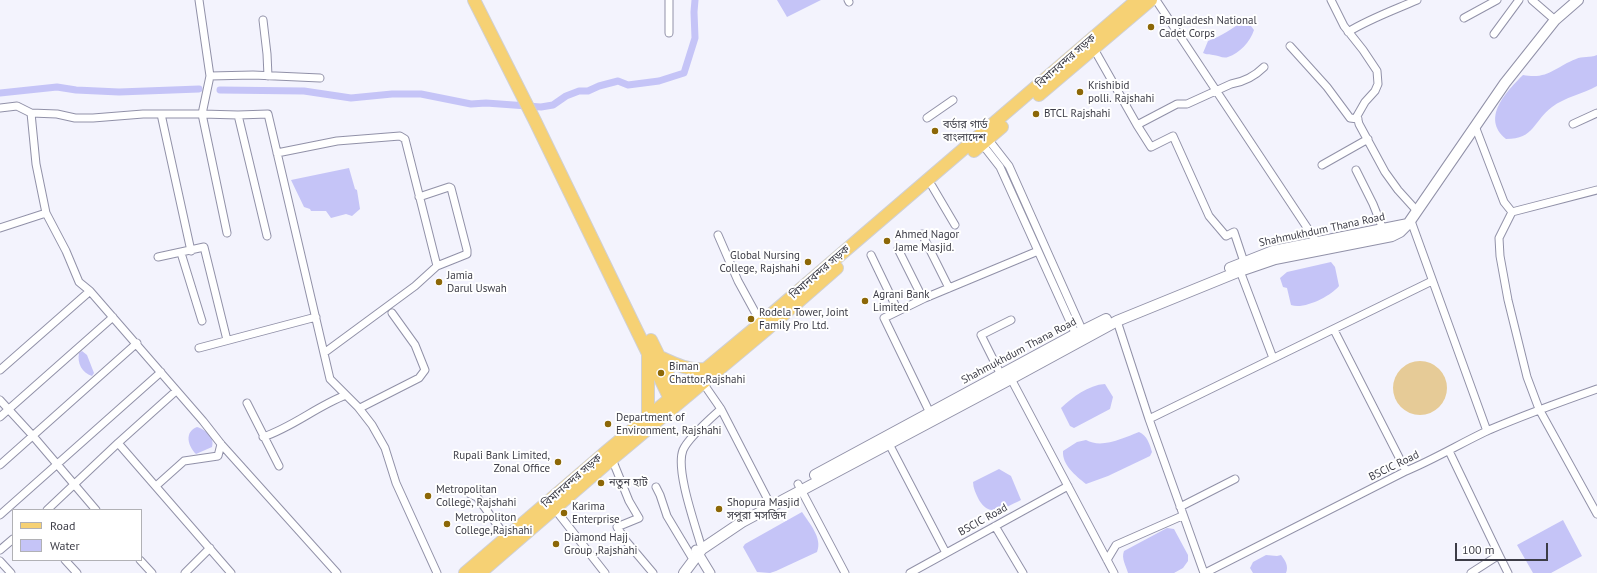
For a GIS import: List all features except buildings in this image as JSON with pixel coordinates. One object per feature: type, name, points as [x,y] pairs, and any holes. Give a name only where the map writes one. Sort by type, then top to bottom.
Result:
[{"type":"main road","points":[[474,0],[536,115],[674,396]]},
{"type":"main road","points":[[483,0],[527,98]]},
{"type":"main road","name":"বিমানবন্দর সড়ক","points":[[480,573],[554,508],[985,142],[1019,108],[1137,0]]},
{"type":"main road","name":"বিমানবন্দর সড়ক","points":[[465,573],[706,369],[1019,108],[1094,49],[1151,0]]},
{"type":"main road","name":"Shahmukhdum Thana Road","points":[[684,573],[698,551],[799,487],[1080,336],[1114,315],[1242,266],[1392,236],[1400,232],[1417,211],[1505,83],[1555,20],[1578,0]]},
{"type":"main road","name":"Shahmukhdum Thana Road","points":[[1080,336],[1242,266],[1273,251],[1316,241],[1383,229],[1409,222]]},
{"type":"main road","points":[[654,354],[678,365],[696,370],[706,369]]},
{"type":"main road","points":[[648,418],[654,354]]},
{"type":"main road","name":"Shahmukhdum Thana Road","points":[[888,440],[930,413],[1006,375]]},
{"type":"main road","name":"Shahmukhdum Thana Road","points":[[677,573],[698,551],[730,522],[768,500],[799,487]]},
{"type":"street","points":[[199,0],[210,76],[202,114],[227,233]]},
{"type":"street","points":[[669,0],[670,33]]},
{"type":"street","points":[[1156,0],[1316,241]]},
{"type":"street","points":[[1331,0],[1348,32],[1363,50],[1377,71],[1378,84],[1375,91],[1365,102],[1357,116],[1358,119],[1385,172],[1398,190],[1417,211]]},
{"type":"street","points":[[1348,32],[1364,22],[1417,0]]},
{"type":"street","points":[[1464,18],[1497,0]]},
{"type":"street","points":[[1494,34],[1519,0]]},
{"type":"street","points":[[1532,0],[1555,20]]},
{"type":"street","points":[[263,20],[268,76]]},
{"type":"street","points":[[1290,46],[1327,88],[1350,118],[1358,119]]},
{"type":"street","points":[[1094,49],[1151,147],[1173,136],[1209,216],[1226,236],[1234,232],[1242,266],[1273,358]]},
{"type":"street","points":[[1137,125],[1177,104],[1188,104],[1258,73],[1264,67]]},
{"type":"street","points":[[210,76],[320,78]]},
{"type":"street","points":[[927,118],[954,100]]},
{"type":"street","points":[[0,108],[17,106],[31,113],[57,114],[76,118],[161,114],[268,114],[330,379],[360,408],[385,448],[396,483],[437,573]]},
{"type":"street","points":[[31,113],[36,164],[46,213],[66,251],[79,282],[90,291],[137,343],[221,444],[337,573]]},
{"type":"street","points":[[1573,124],[1597,113]]},
{"type":"street","points":[[161,114],[191,251]]},
{"type":"street","points":[[238,115],[267,236]]},
{"type":"street","points":[[1475,126],[1504,202],[1512,212]]},
{"type":"street","points":[[277,153],[337,141],[400,136],[405,139],[437,266]]},
{"type":"street","points":[[1322,165],[1368,138]]},
{"type":"street","points":[[985,142],[1000,167],[1038,251],[1080,336]]},
{"type":"street","points":[[985,142],[1009,166],[1080,336]]},
{"type":"street","points":[[1356,170],[1373,204],[1383,229]]},
{"type":"street","points":[[932,186],[955,225]]},
{"type":"street","points":[[324,353],[415,286],[437,266],[467,254],[453,192],[449,187],[419,197]]},
{"type":"street","points":[[1597,190],[1512,212],[1499,238],[1500,256],[1508,300],[1526,377],[1539,409],[1597,514]]},
{"type":"street","points":[[0,228],[46,213]]},
{"type":"street","points":[[1409,222],[1487,431]]},
{"type":"street","points":[[922,234],[949,288]]},
{"type":"street","points":[[718,235],[738,281],[762,323]]},
{"type":"street","points":[[158,257],[204,247],[227,340]]},
{"type":"street","points":[[898,249],[923,299]]},
{"type":"street","points":[[930,413],[884,318],[923,299],[1038,251]]},
{"type":"street","points":[[181,253],[202,321]]},
{"type":"street","points":[[871,255],[898,311]]},
{"type":"street","points":[[1149,419],[1432,281]]},
{"type":"street","points":[[0,370],[90,291]]},
{"type":"street","points":[[360,408],[419,378],[425,370],[415,345],[392,313]]},
{"type":"street","points":[[199,348],[316,317]]},
{"type":"street","points":[[0,417],[113,318]]},
{"type":"street","points":[[1011,320],[981,335],[1006,375],[1068,486],[1114,573]]},
{"type":"street","name":"BSCIC Road","points":[[1117,321],[1182,516],[1204,573],[1406,471],[1429,462],[1487,431],[1539,409],[1597,389]]},
{"type":"street","points":[[1334,330],[1406,471]]},
{"type":"street","points":[[0,465],[137,343]]},
{"type":"street","points":[[0,515],[161,372]]},
{"type":"street","points":[[703,383],[721,409],[768,500]]},
{"type":"street","points":[[48,509],[176,391]]},
{"type":"street","points":[[263,437],[277,432],[332,400],[346,395]]},
{"type":"street","points":[[0,400],[95,509]]},
{"type":"street","points":[[248,403],[263,437],[279,466]]},
{"type":"street","points":[[698,551],[681,470],[683,450],[700,428],[721,409]]},
{"type":"street","points":[[888,440],[946,553]]},
{"type":"street","points":[[118,443],[231,573]]},
{"type":"street","points":[[156,486],[184,461],[218,456],[221,444]]},
{"type":"street","points":[[1449,451],[1508,573]]},
{"type":"street","points":[[612,459],[629,501],[639,518],[617,528],[653,573]]},
{"type":"street","points":[[1180,507],[1235,480]]},
{"type":"street","name":"BSCIC Road","points":[[910,573],[1068,486]]},
{"type":"street","points":[[656,487],[667,516],[698,551],[710,573]]},
{"type":"street","points":[[799,487],[845,573]]},
{"type":"street","points":[[470,494],[477,498],[506,537]]},
{"type":"street","points":[[554,508],[605,573]]},
{"type":"street","points":[[1107,560],[1116,545],[1182,516]]},
{"type":"street","points":[[995,526],[1023,573]]},
{"type":"street","points":[[0,550],[12,540]]},
{"type":"street","points":[[185,573],[210,548]]},
{"type":"street","points":[[1471,573],[1499,555]]},
{"type":"street","points":[[0,561],[11,573]]},
{"type":"street","points":[[66,561],[77,573]]},
{"type":"street","points":[[141,561],[152,573]]},
{"type":"shaded area","points":[[1420,361],[1430,363],[1439,369],[1445,378],[1447,388],[1445,398],[1439,407],[1430,413],[1420,415],[1410,413],[1401,407],[1395,398],[1393,388],[1395,378],[1401,369],[1410,363]]},
{"type":"water","points":[[777,0],[821,0],[787,17]]},
{"type":"water","points":[[1243,20],[1248,22],[1254,30],[1247,43],[1240,50],[1226,57],[1203,53],[1208,41],[1227,32]]},
{"type":"water","points":[[1597,55],[1597,86],[1568,98],[1552,107],[1528,133],[1523,136],[1506,139],[1499,131],[1495,122],[1499,105],[1510,89],[1523,75],[1539,76],[1551,72],[1578,58]]},
{"type":"water","points":[[349,168],[355,189],[357,190],[360,209],[352,216],[346,214],[331,218],[326,211],[311,211],[310,209],[304,207],[291,180]]},
{"type":"water","points":[[1331,262],[1335,267],[1339,286],[1324,298],[1310,304],[1303,306],[1291,305],[1287,288],[1283,287],[1280,278],[1287,272]]},
{"type":"water","points":[[82,351],[87,355],[94,373],[92,376],[85,373],[81,367],[79,353]]},
{"type":"water","points":[[1105,384],[1113,397],[1110,409],[1074,428],[1070,426],[1061,408],[1087,389]]},
{"type":"water","points":[[197,427],[209,434],[213,443],[212,447],[196,454],[189,443],[189,436],[190,432]]},
{"type":"water","points":[[1139,432],[1144,435],[1149,443],[1152,452],[1150,456],[1108,476],[1086,484],[1070,470],[1063,456],[1063,451],[1077,442],[1086,440],[1106,443],[1119,440]]},
{"type":"water","points":[[999,469],[1011,476],[1021,500],[998,510],[988,509],[983,506],[979,500],[974,489],[973,482]]},
{"type":"water","points":[[802,512],[817,536],[817,552],[770,573],[757,572],[743,547],[745,544]]},
{"type":"water","points":[[1563,520],[1582,556],[1551,573],[1533,573],[1517,545]]},
{"type":"water","points":[[1167,528],[1174,529],[1188,555],[1188,561],[1183,568],[1174,573],[1128,573],[1123,559],[1124,551]]},
{"type":"water","points":[[1266,555],[1281,555],[1287,566],[1286,573],[1253,573],[1250,568],[1253,562]]},
{"type":"waterway","points":[[220,90],[304,91],[351,98],[392,94],[421,94],[471,104],[486,103],[541,107],[553,105],[566,96],[579,91],[588,91],[599,86],[618,81],[628,85],[659,81],[684,73],[695,38],[695,0]]},
{"type":"waterway","points":[[0,93],[57,87],[76,90],[119,92],[199,89]]},
{"type":"place","name":"Bangladesh National Cadet Corps","points":[[1151,27]]},
{"type":"place","name":"Krishibid polli. Rajshahi","points":[[1080,92]]},
{"type":"place","name":"BTCL Rajshahi","points":[[1036,114]]},
{"type":"place","name":"বর্ডার গার্ড বাংলাদেশ","points":[[935,131]]},
{"type":"place","name":"Ahmed Nagor Jame Masjid.","points":[[887,241]]},
{"type":"place","name":"Global Nursing College, Rajshahi","points":[[808,262]]},
{"type":"place","name":"Jamia Darul Uswah","points":[[439,282]]},
{"type":"place","name":"Agrani Bank Limited","points":[[865,301]]},
{"type":"place","name":"Rodela Tower, Joint Family Pro Ltd.","points":[[751,319]]},
{"type":"place","name":"Biman Chattor,Rajshahi","points":[[661,373]]},
{"type":"place","name":"Department of Environment, Rajshahi","points":[[608,424]]},
{"type":"place","name":"Rupali Bank Limited, Zonal Office","points":[[558,462]]},
{"type":"place","name":"নতুন হাট","points":[[601,483]]},
{"type":"place","name":"Metropolitan College, Rajshahi","points":[[428,496]]},
{"type":"place","name":"Shopura Masjid সপুরা মসজিদ","points":[[719,509]]},
{"type":"place","name":"Karima Enterprise","points":[[564,513]]},
{"type":"place","name":"Metropoliton College,Rajshahi","points":[[447,524]]},
{"type":"place","name":"Diamond Hajj Group ,Rajshahi","points":[[556,544]]}]
